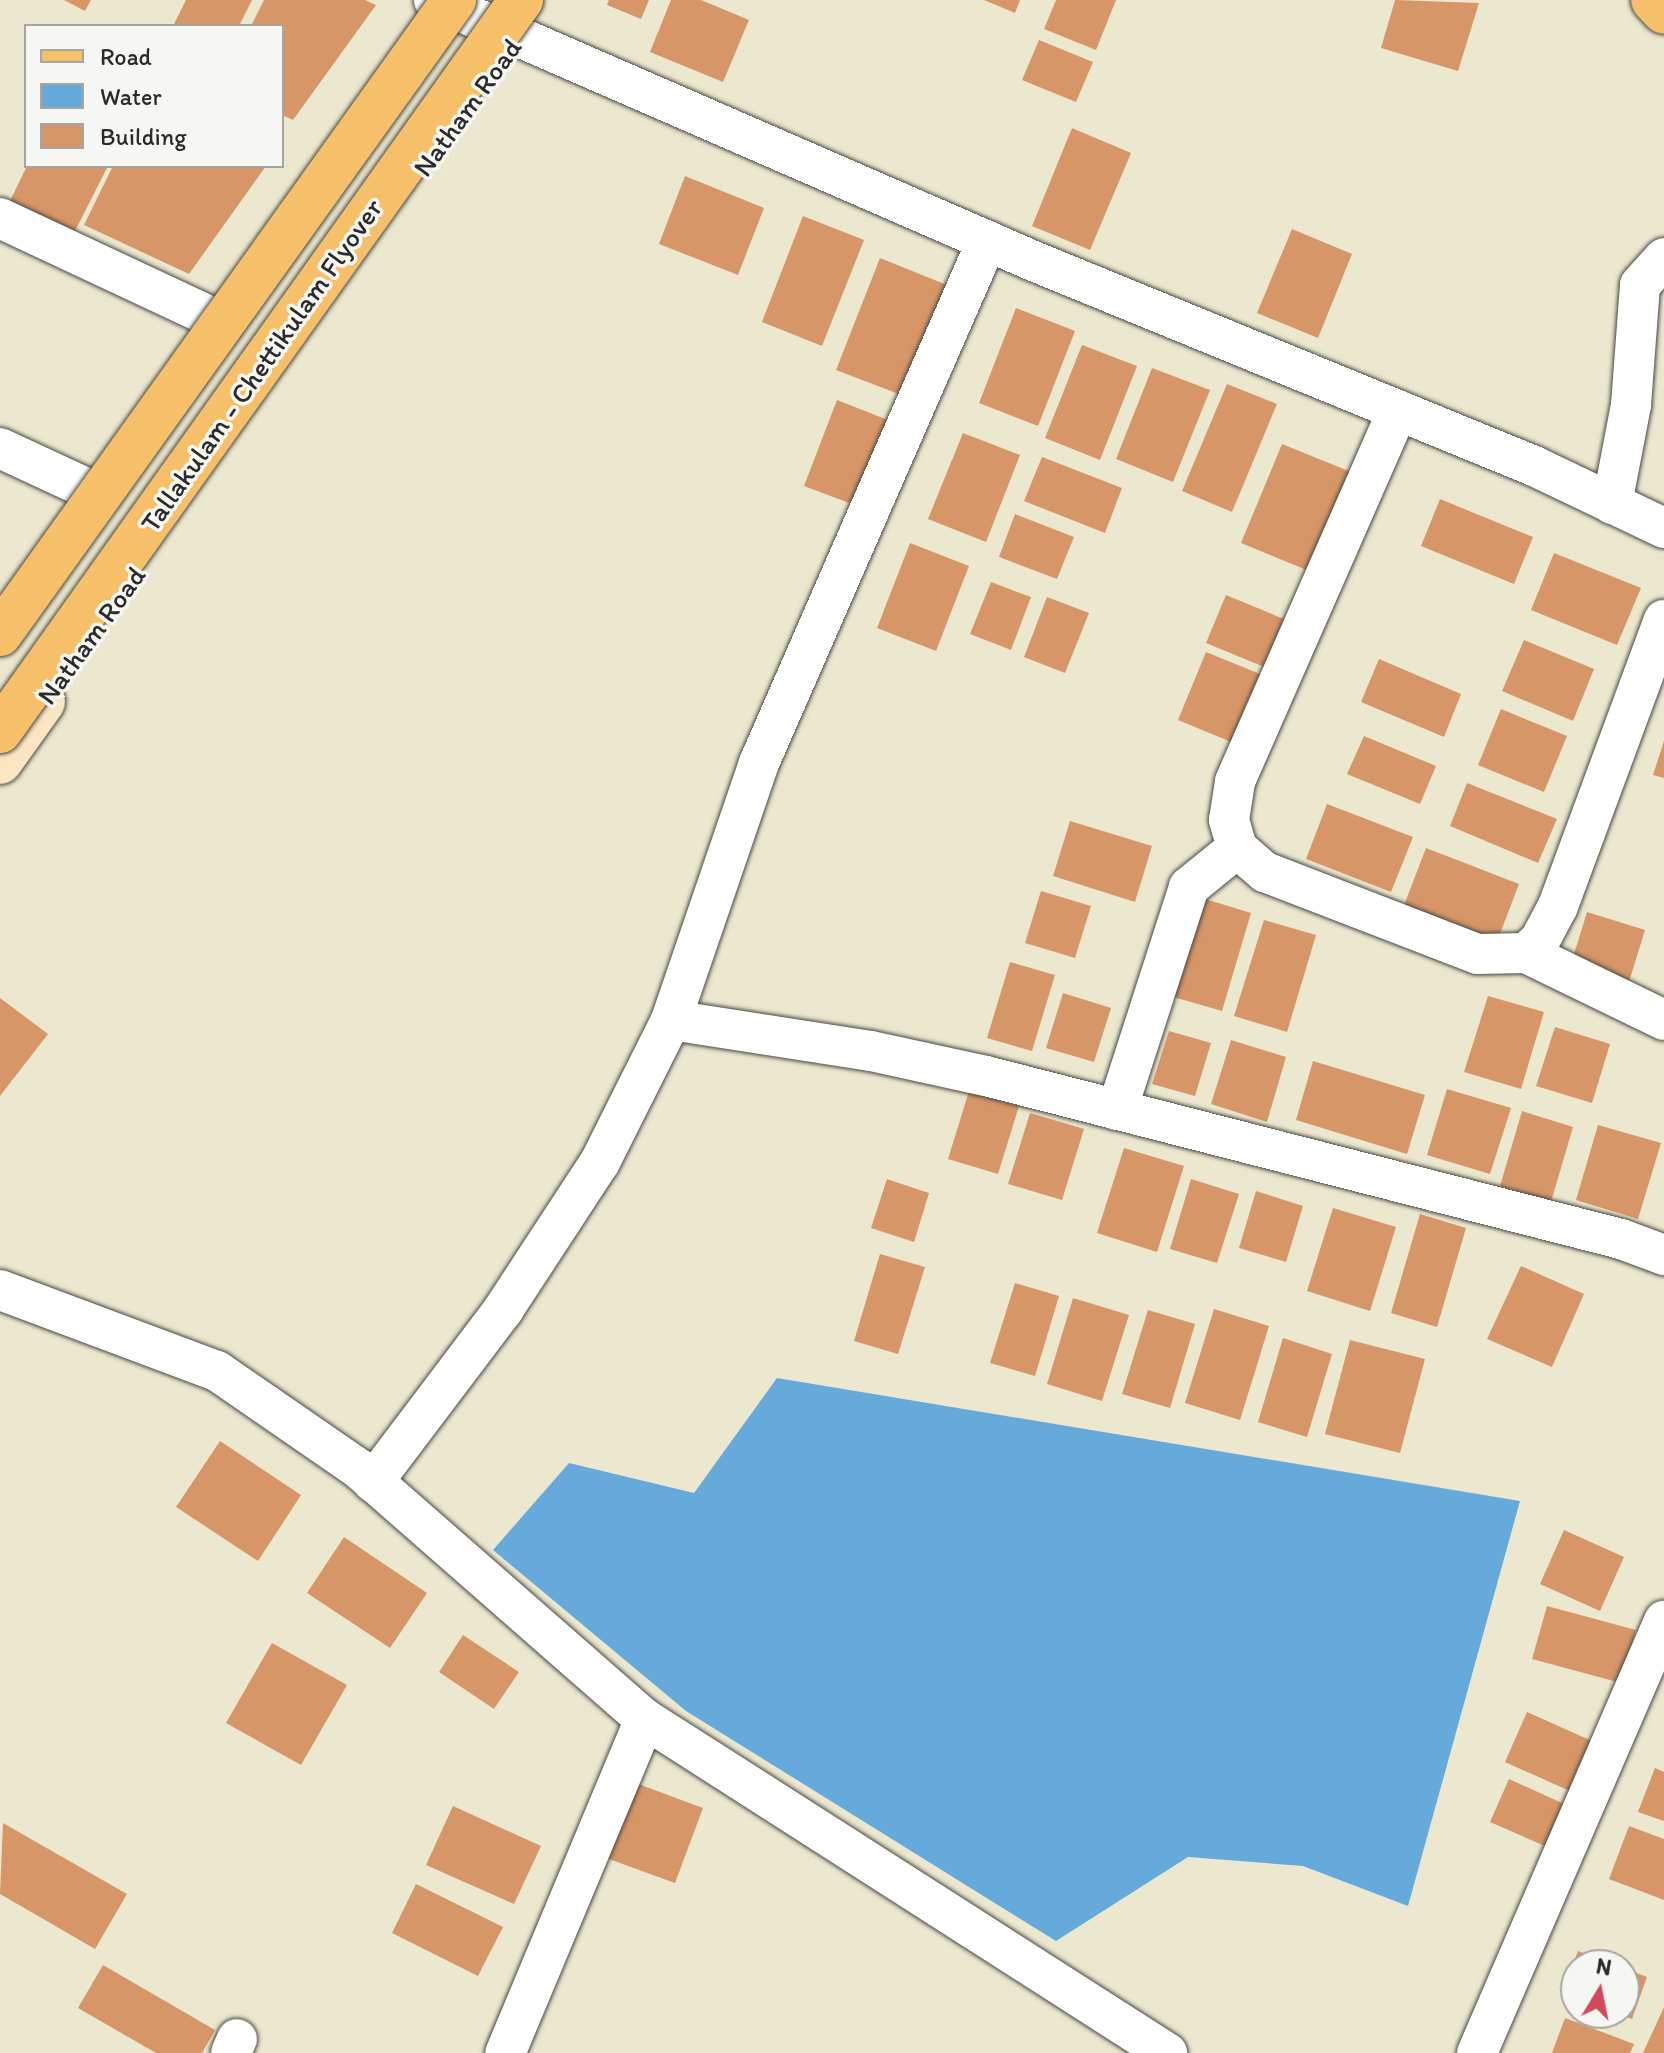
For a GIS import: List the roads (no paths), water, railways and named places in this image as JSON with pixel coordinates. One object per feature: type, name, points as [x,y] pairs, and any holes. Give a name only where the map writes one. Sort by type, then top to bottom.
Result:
[{"type":"main road","points":[[0,605],[433,0]]},
{"type":"main road","name":"Tallakulam - Chettikulam Flyover","points":[[0,634],[454,0]]},
{"type":"main road","name":"Natham Road","points":[[0,762],[518,19],[544,0]]},
{"type":"main road","points":[[1653,0],[1664,12]]},
{"type":"main road","name":"Tallakulam - Chettikulam Flyover","points":[[0,731],[518,19]]},
{"type":"street","points":[[433,0],[518,19],[987,241],[1398,410],[1664,528]]},
{"type":"street","points":[[0,218],[207,315]]},
{"type":"street","points":[[373,1482],[503,1310],[600,1162],[671,1020],[759,763],[987,241]]},
{"type":"street","points":[[1612,504],[1631,405],[1640,285],[1664,258]]},
{"type":"street","points":[[1398,410],[1235,782],[1229,820],[1237,848],[1265,872],[1478,954],[1526,953],[1664,1020]]},
{"type":"street","points":[[0,448],[84,487]]},
{"type":"street","points":[[1526,953],[1540,940],[1558,906],[1664,620]]},
{"type":"street","points":[[1117,1110],[1189,887],[1237,848]]},
{"type":"street","points":[[671,1020],[871,1051],[1117,1110],[1621,1239],[1664,1255]]},
{"type":"street","points":[[0,1290],[217,1371],[373,1482],[645,1719],[1146,2047]]},
{"type":"street","points":[[1477,2053],[1664,1621]]},
{"type":"street","points":[[505,2053],[645,1719]]},
{"type":"water","points":[[777,1378],[1520,1501],[1408,1906],[1303,1866],[1188,1857],[1056,1941],[686,1711],[493,1550],[569,1463],[694,1493]]}]
